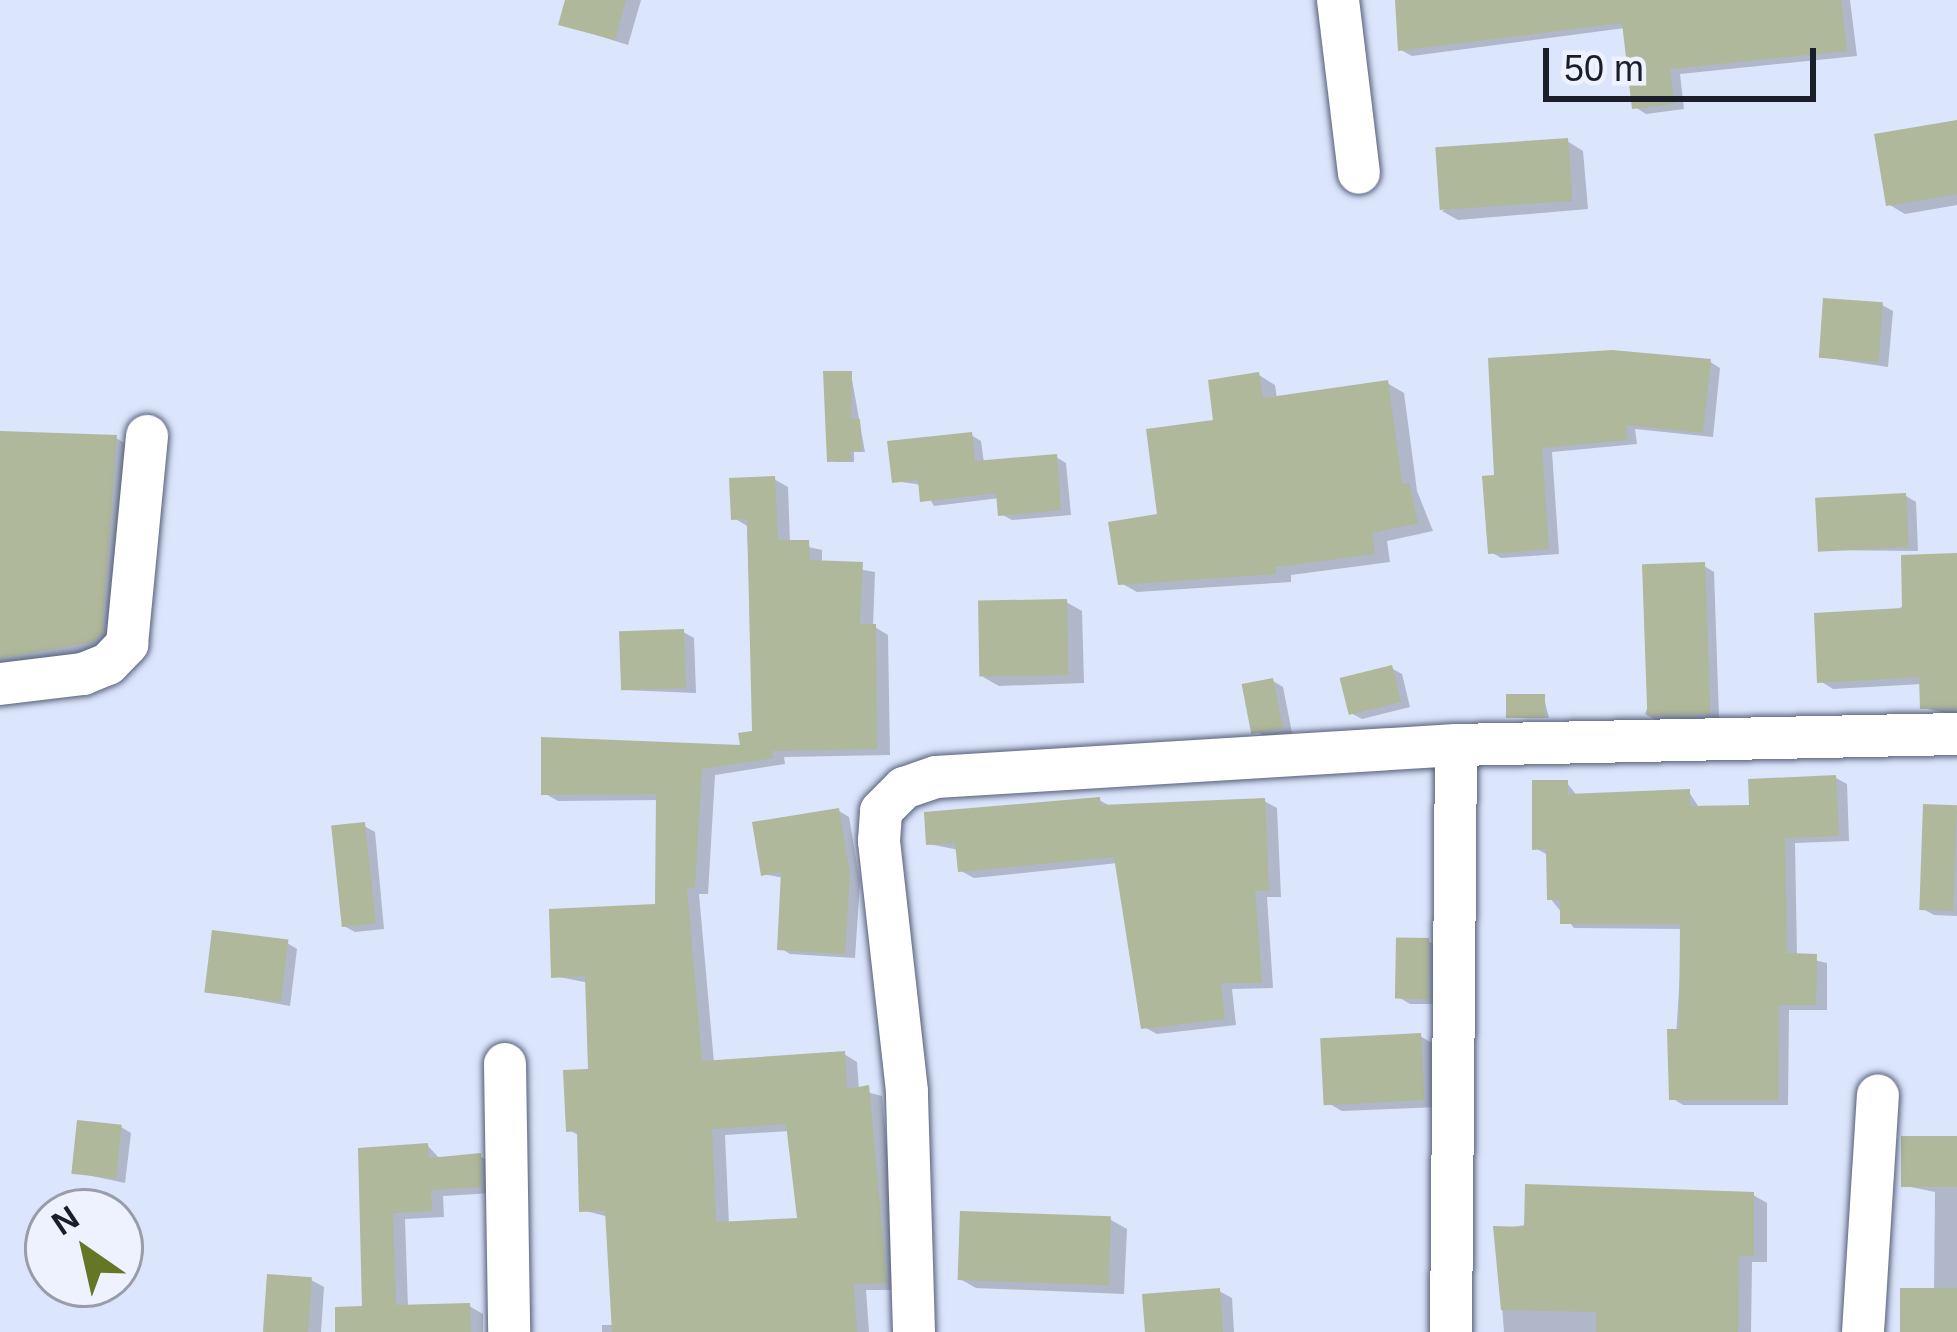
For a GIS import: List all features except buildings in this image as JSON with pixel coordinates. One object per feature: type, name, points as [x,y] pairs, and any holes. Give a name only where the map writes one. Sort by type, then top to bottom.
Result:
[{"type":"street","points":[[1338,0],[1359,173]]},
{"type":"street","points":[[0,684],[83,674],[127,644],[147,436]]},
{"type":"street","points":[[914,1332],[907,1091],[881,812],[904,788],[936,777],[1456,746],[1957,734]]},
{"type":"street","points":[[1451,1332],[1456,746]]},
{"type":"street","points":[[505,1064],[509,1332]]},
{"type":"street","points":[[1862,1332],[1878,1095]]}]
